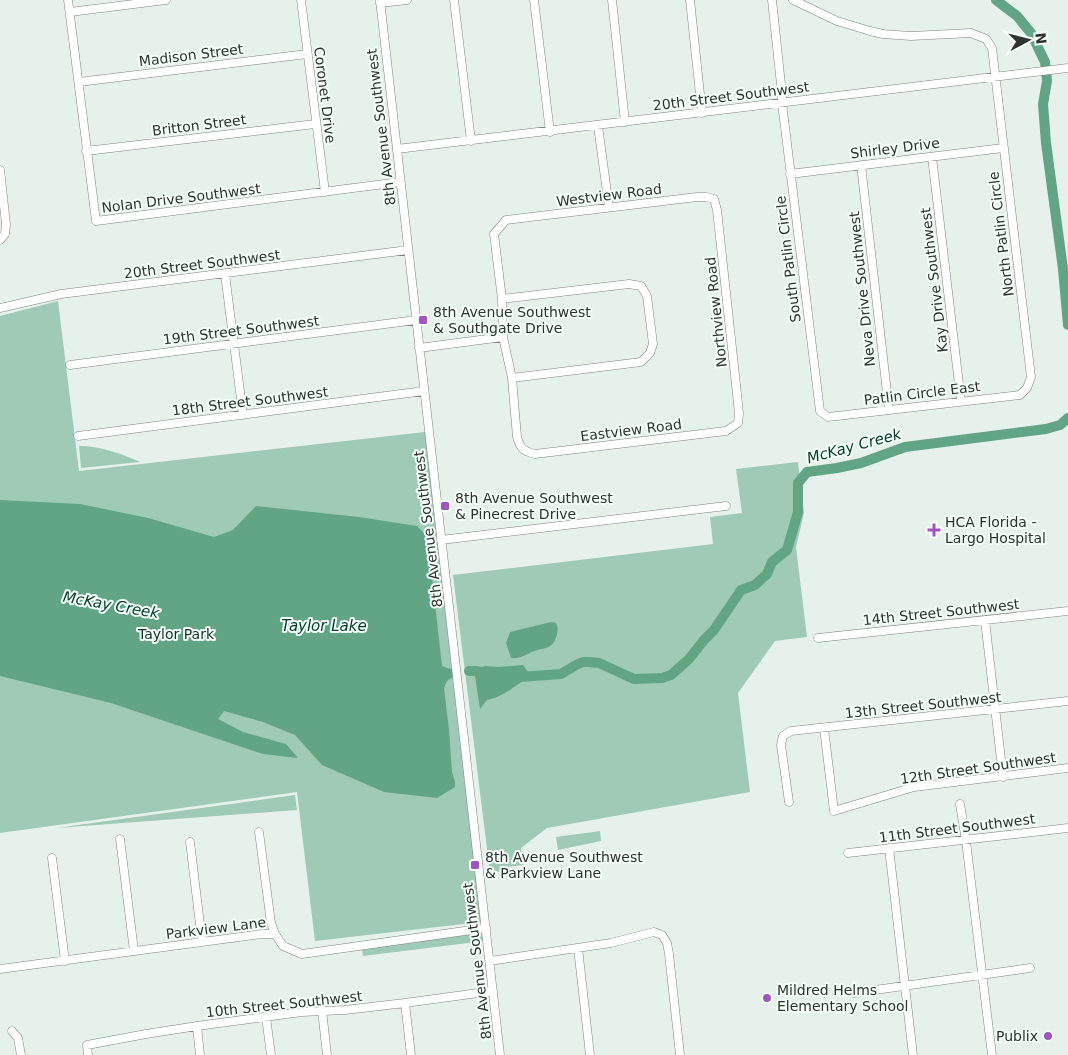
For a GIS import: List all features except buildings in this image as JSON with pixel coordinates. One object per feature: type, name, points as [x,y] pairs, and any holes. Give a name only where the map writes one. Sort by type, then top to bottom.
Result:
[{"type":"street","name":"Nolan Drive Southwest","points":[[68,0],[96,221],[400,182]]},
{"type":"street","points":[[70,12],[166,0]]},
{"type":"street","name":"Coronet Drive","points":[[301,0],[325,192]]},
{"type":"street","points":[[380,1],[407,0]]},
{"type":"street","points":[[454,0],[471,141]]},
{"type":"street","points":[[534,0],[550,132]]},
{"type":"street","points":[[612,0],[626,122]]},
{"type":"street","points":[[690,0],[702,112]]},
{"type":"street","name":"South Patlin Circle","points":[[772,0],[790,174],[820,412]]},
{"type":"street","name":"North Patlin Circle","points":[[792,0],[837,20],[883,34],[927,36],[965,32],[979,35],[986,39],[992,48],[1031,376],[1027,388]]},
{"type":"street","name":"8th Avenue Southwest","points":[[380,1],[500,1055]]},
{"type":"street","name":"Madison Street","points":[[79,82],[307,54]]},
{"type":"street","name":"20th Street Southwest","points":[[397,149],[1068,68]]},
{"type":"street","name":"Britton Street","points":[[86,151],[316,124]]},
{"type":"street","points":[[598,126],[608,207]]},
{"type":"street","name":"Shirley Drive","points":[[790,174],[1003,148]]},
{"type":"street","name":"Kay Drive Southwest","points":[[932,156],[961,401]]},
{"type":"street","name":"Neva Drive Southwest","points":[[861,165],[889,410]]},
{"type":"street","points":[[0,170],[6,224],[2,237]]},
{"type":"street","name":"Westview Road","points":[[502,299],[494,234],[506,220],[706,196],[714,200]]},
{"type":"street","name":"Northview Road","points":[[714,200],[717,210],[737,394],[738,423]]},
{"type":"street","name":"20th Street Southwest","points":[[0,308],[61,294],[408,250]]},
{"type":"street","points":[[225,274],[243,415]]},
{"type":"street","points":[[629,284],[641,286],[646,293],[653,344],[650,353],[641,362],[512,378],[503,337],[502,299],[629,284]]},
{"type":"street","name":"19th Street Southwest","points":[[70,365],[416,320]]},
{"type":"street","points":[[419,348],[503,337]]},
{"type":"street","name":"Eastview Road","points":[[512,378],[517,437],[524,452],[535,454],[726,431],[738,423]]},
{"type":"street","name":"Patlin Circle East","points":[[820,412],[828,417],[1020,395],[1027,388]]},
{"type":"street","name":"18th Street Southwest","points":[[78,436],[424,391]]},
{"type":"street","points":[[441,540],[726,506]]},
{"type":"street","name":"14th Street Southwest","points":[[818,638],[1068,611]]},
{"type":"street","points":[[985,620],[1003,777]]},
{"type":"street","name":"13th Street Southwest","points":[[788,802],[781,745],[783,736],[791,731],[1068,701]]},
{"type":"street","name":"12th Street Southwest","points":[[824,728],[834,811],[914,787],[1068,768]]},
{"type":"street","points":[[960,804],[992,1055]]},
{"type":"street","name":"11th Street Southwest","points":[[848,853],[1068,828]]},
{"type":"street","points":[[258,832],[271,923],[275,934]]},
{"type":"street","points":[[120,839],[134,951]]},
{"type":"street","points":[[190,842],[202,941]]},
{"type":"street","points":[[889,848],[913,1055]]},
{"type":"street","points":[[52,858],[65,960]]},
{"type":"street","name":"Parkview Lane","points":[[0,969],[262,934],[275,934],[283,946],[302,954],[486,928]]},
{"type":"street","points":[[490,961],[611,943],[654,932],[662,934],[669,954],[680,1055]]},
{"type":"street","points":[[578,948],[590,1055]]},
{"type":"street","points":[[854,993],[1030,968]]},
{"type":"street","name":"10th Street Southwest","points":[[88,1055],[87,1045],[146,1034],[322,1010],[345,1010],[493,991]]},
{"type":"street","points":[[405,1003],[411,1055]]},
{"type":"street","points":[[322,1010],[327,1055]]},
{"type":"street","points":[[266,1017],[271,1055]]},
{"type":"street","points":[[197,1026],[200,1055]]},
{"type":"street","points":[[12,1031],[18,1038],[21,1055]]},
{"type":"green space","name":"Taylor Park","points":[[58,301],[79,471],[425,432],[481,922],[315,941],[297,792],[0,833],[0,316]]},
{"type":"green space","points":[[79,446],[95,447],[140,462],[81,468]]},
{"type":"green space","points":[[798,462],[804,513],[796,547],[807,637],[775,641],[738,693],[750,792],[547,828],[521,848],[523,865],[501,868],[501,871],[490,873],[453,575],[713,544],[710,517],[742,513],[736,469]]},
{"type":"green space","points":[[295,795],[297,810],[56,828]]},
{"type":"green space","points":[[600,831],[601,841],[558,850],[556,837]]},
{"type":"green space","points":[[483,931],[484,941],[363,956],[362,949]]},
{"type":"water","name":"Taylor Lake","points":[[0,500],[80,504],[148,518],[214,537],[233,530],[256,506],[359,517],[417,526],[425,534],[430,559],[442,666],[453,670],[454,676],[447,681],[444,688],[455,787],[437,798],[384,792],[322,765],[295,735],[263,722],[224,711],[218,719],[243,732],[286,744],[298,758],[263,754],[111,703],[0,676]]},
{"type":"water","points":[[551,622],[556,623],[558,628],[553,644],[521,657],[511,658],[506,643],[510,632]]},
{"type":"water","points":[[523,665],[531,676],[504,694],[487,700],[480,709],[475,676],[484,666]]},
{"type":"waterway","name":"McKay Creek","points":[[996,0],[1017,16],[1031,33],[1045,62],[1047,81],[1043,104],[1046,143],[1063,269],[1068,325]]},
{"type":"waterway","name":"McKay Creek","points":[[519,677],[561,674],[583,662],[599,663],[634,679],[662,678],[671,675],[689,659],[714,630],[741,590],[755,585],[767,574],[772,562],[787,550],[798,512],[798,483],[807,472],[861,463],[905,447],[1046,429],[1060,425],[1068,418]]},
{"type":"waterway","name":"McKay Creek","points":[[469,671],[492,674]]},
{"type":"place","name":"8th Avenue Southwest & Southgate Drive","points":[[423,320]]},
{"type":"place","name":"8th Avenue Southwest & Pinecrest Drive","points":[[445,506]]},
{"type":"place","name":"HCA Florida - Largo Hospital","points":[[934,530]]},
{"type":"place","name":"8th Avenue Southwest & Parkview Lane","points":[[475,865]]},
{"type":"place","name":"Mildred Helms Elementary School","points":[[767,998]]},
{"type":"place","name":"Publix","points":[[1048,1036]]}]
